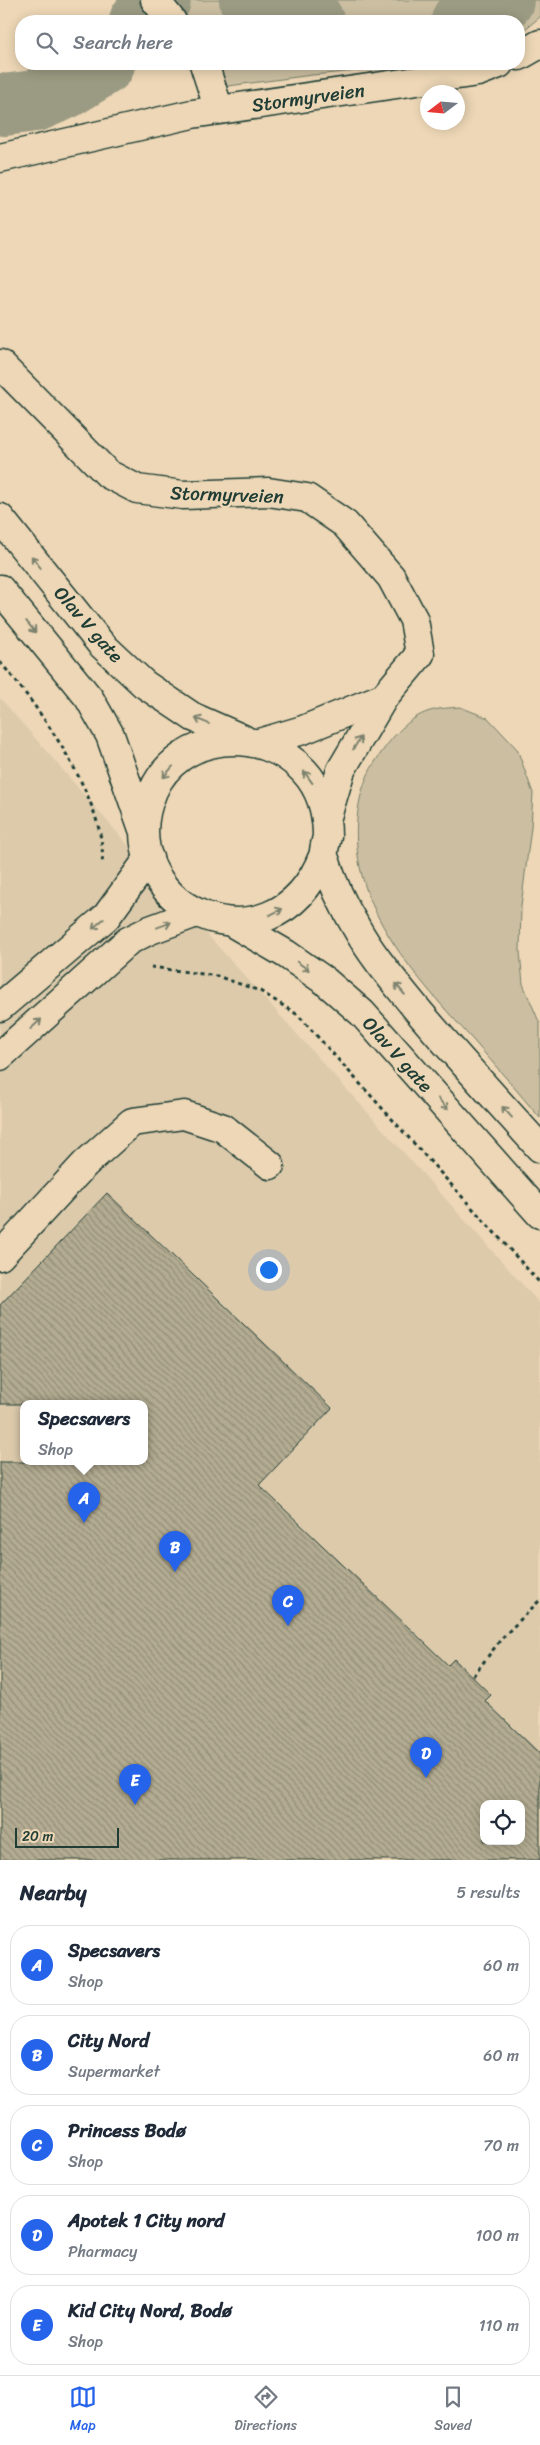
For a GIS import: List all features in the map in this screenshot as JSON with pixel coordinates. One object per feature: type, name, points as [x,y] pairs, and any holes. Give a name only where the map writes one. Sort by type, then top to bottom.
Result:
[{"type":"main road","points":[[155,0],[167,15]]},
{"type":"main road","points":[[525,53],[540,44]]},
{"type":"main road","points":[[206,70],[219,110]]},
{"type":"main road","name":"Stormyrveien","points":[[0,158],[192,114],[483,70]]},
{"type":"main road","name":"Stormyrveien","points":[[0,364],[108,474],[136,489],[184,495],[268,492],[307,498],[345,524],[391,577],[414,620],[420,654],[384,697],[341,770],[326,820]]},
{"type":"main road","name":"Olav V gate","points":[[0,518],[101,644],[144,684],[193,717],[253,742],[276,749],[304,771],[322,803],[326,820],[327,838],[316,875],[304,892],[289,905],[271,915],[251,921],[231,922]]},
{"type":"main road","name":"Olav V gate","points":[[0,589],[93,706],[110,735],[159,881],[176,900],[196,913],[231,922],[309,970],[362,1013],[540,1214]]},
{"type":"main road","points":[[253,742],[303,730],[384,697]]},
{"type":"main road","name":"Olav V gate","points":[[146,845],[147,810],[154,789],[167,771],[178,761],[203,746],[225,740],[253,742]]},
{"type":"main road","points":[[0,1007],[106,917],[146,845]]},
{"type":"main road","points":[[323,856],[356,927],[384,970],[446,1044],[540,1148]]},
{"type":"main road","points":[[0,1056],[128,941],[150,930],[196,913]]},
{"type":"main road","points":[[0,1256],[85,1164],[132,1122],[184,1115],[224,1128],[270,1165]]},
{"type":"path","points":[[0,662],[51,728],[73,765],[98,824],[102,864],[99,872]]},
{"type":"path","points":[[148,966],[217,976],[260,991],[298,1015],[474,1207],[540,1283]]},
{"type":"path","points":[[473,1676],[502,1638],[540,1600]]},
{"type":"shaded area","points":[[157,0],[540,0],[540,17],[525,29],[525,15],[167,15]]},
{"type":"shaded area","points":[[202,70],[369,70],[312,75],[213,88]]},
{"type":"shaded area","points":[[0,698],[168,891],[540,1304],[540,1860],[0,1860]]},
{"type":"shaded area","points":[[460,707],[488,718],[517,749],[533,793],[531,827],[521,906],[520,952],[523,984],[540,1024],[540,1118],[410,967],[391,940],[376,912],[364,882],[357,852],[357,819],[361,796],[371,768],[380,754],[405,725],[421,714],[433,710]]},
{"type":"building","points":[[107,1193],[332,1408],[259,1485],[448,1665],[454,1659],[491,1695],[485,1701],[540,1754],[540,1860],[0,1860],[0,1462],[20,1462],[20,1465],[148,1465],[148,1400],[20,1400],[20,1404],[0,1404],[0,1305]]},
{"type":"waterway","points":[[146,15],[160,0]]},
{"type":"waterway","points":[[250,0],[295,15]]},
{"type":"waterway","points":[[470,15],[503,0]]},
{"type":"waterway","points":[[0,104],[35,101],[65,88],[94,70]]},
{"type":"place","name":"Specsavers","points":[[84,1523]]},
{"type":"place","name":"City Nord","points":[[175,1572]]},
{"type":"place","name":"Princess Bodø","points":[[288,1626]]},
{"type":"place","name":"Apotek 1 City nord","points":[[426,1778]]},
{"type":"place","name":"Kid City Nord, Bodø","points":[[135,1805]]}]
